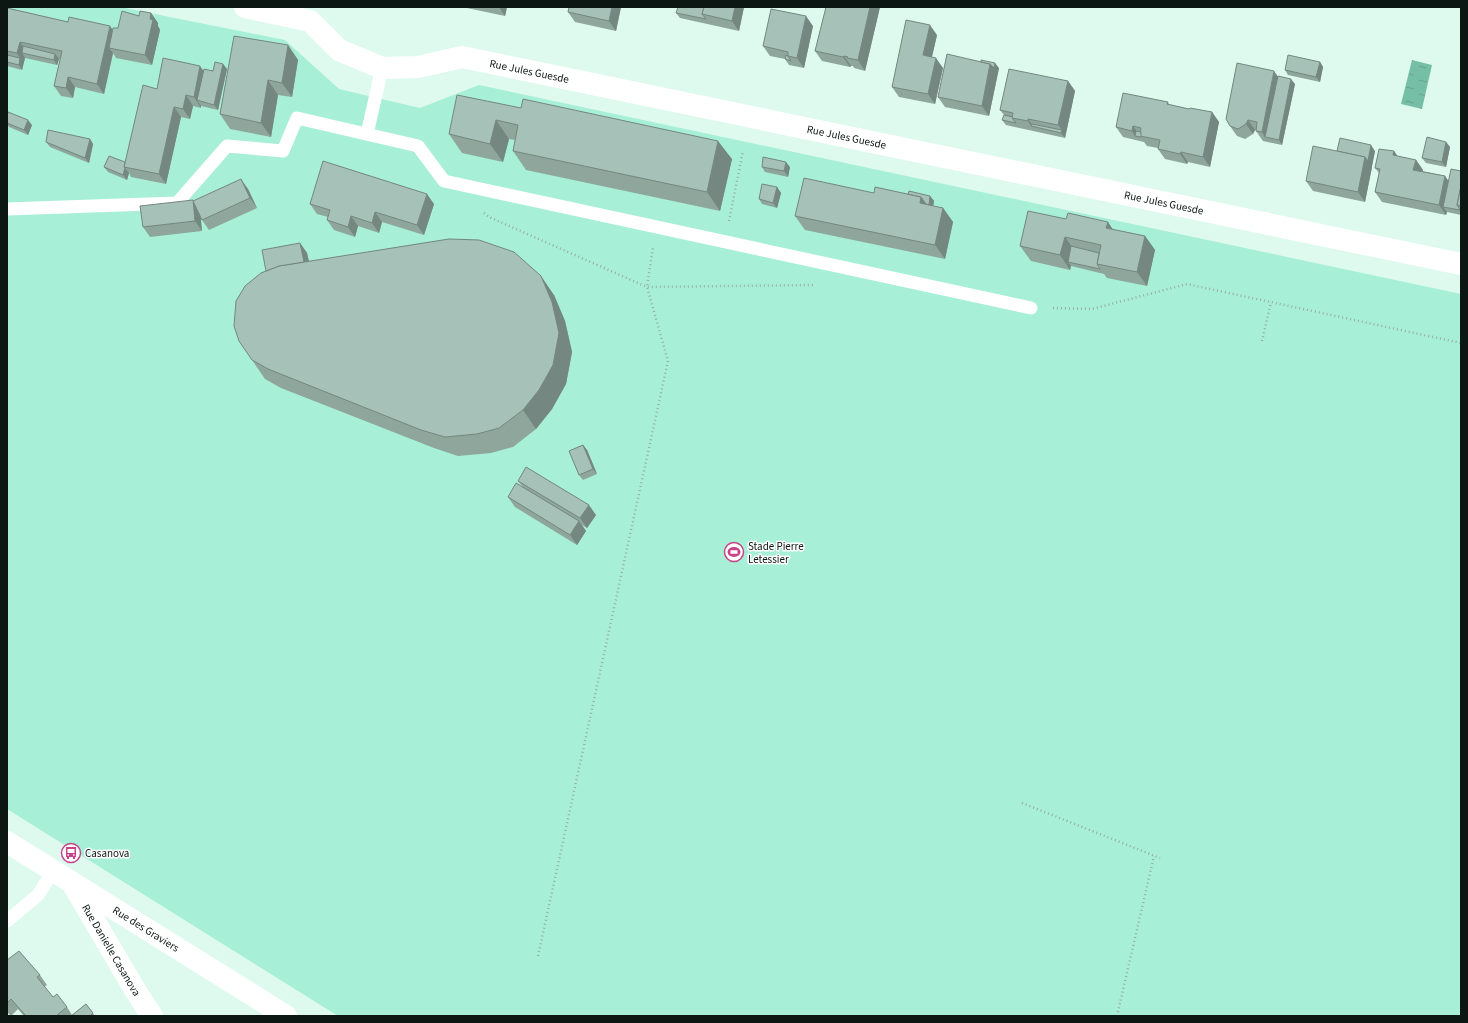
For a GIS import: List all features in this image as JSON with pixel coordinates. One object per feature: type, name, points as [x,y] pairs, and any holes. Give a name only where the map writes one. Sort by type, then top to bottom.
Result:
[{"type":"street","name":"Rue Jules Guesde","points":[[245,7],[310,21],[339,50],[382,68],[418,67],[462,57],[1461,264]]},
{"type":"street","name":"Rue des Graviers","points":[[7,842],[286,1016]]},
{"type":"street","name":"Rue Danielle Casanova","points":[[73,883],[134,990],[152,1016]]},
{"type":"lane","points":[[367,134],[382,68]]},
{"type":"lane","points":[[7,209],[177,203],[226,146],[283,151],[297,118],[418,146],[444,181],[1031,308]]},
{"type":"lane","points":[[7,921],[38,895],[53,871]]},
{"type":"path","points":[[725,242],[743,151]]},
{"type":"path","points":[[483,213],[647,287],[822,285]]},
{"type":"path","points":[[538,956],[668,361],[647,287],[657,227]]},
{"type":"path","points":[[1031,308],[1092,309],[1187,284],[1461,343]]},
{"type":"path","points":[[1262,341],[1271,302]]},
{"type":"path","points":[[1022,803],[1160,858]]},
{"type":"path","points":[[1117,1016],[1154,856]]},
{"type":"shaded area","name":"Stade Pierre Letessier","points":[[7,7],[120,7],[285,40],[339,89],[420,108],[479,85],[1461,294],[1461,1016],[338,1016],[7,809]]},
{"type":"water","points":[[1412,60],[1432,65],[1422,109],[1401,104]]},
{"type":"building","points":[[569,7],[612,7],[609,21],[568,12]]},
{"type":"building","points":[[678,7],[704,7],[702,14],[706,19],[676,13]]},
{"type":"building","points":[[704,7],[735,7],[732,21],[702,14]]},
{"type":"building","points":[[826,7],[870,7],[858,60],[815,51]]},
{"type":"building","points":[[7,8],[68,22],[69,17],[110,26],[97,84],[68,77],[66,88],[54,86],[62,51],[20,42],[17,53],[7,51]]},
{"type":"building","points":[[771,9],[806,16],[797,58],[788,56],[788,52],[763,46]]},
{"type":"building","points":[[122,11],[139,16],[140,11],[151,13],[150,19],[153,20],[145,55],[109,48],[113,28],[118,28]]},
{"type":"building","points":[[906,20],[930,25],[923,55],[936,58],[928,94],[892,87]]},
{"type":"building","points":[[234,36],[288,45],[282,83],[268,80],[261,123],[220,114]]},
{"type":"building","points":[[23,46],[55,54],[54,60],[22,53]]},
{"type":"building","points":[[947,54],[990,64],[982,106],[938,97]]},
{"type":"building","points":[[7,55],[20,58],[19,65],[7,62]]},
{"type":"building","points":[[786,55],[788,56],[791,61],[785,59]]},
{"type":"building","points":[[1288,55],[1320,62],[1316,77],[1285,70]]},
{"type":"building","points":[[163,58],[200,66],[194,97],[186,95],[183,109],[174,107],[159,174],[124,167],[143,85],[157,89]]},
{"type":"building","points":[[981,60],[995,63],[994,68],[990,64],[981,62]]},
{"type":"building","points":[[215,62],[223,64],[214,105],[197,100],[204,69],[213,71]]},
{"type":"building","points":[[1237,63],[1274,71],[1262,132],[1256,131],[1257,122],[1248,120],[1246,124],[1238,129],[1230,126],[1226,119]]},
{"type":"building","points":[[1009,69],[1068,81],[1058,125],[1028,119],[1028,121],[1012,118],[1013,113],[1000,110]]},
{"type":"building","points":[[1278,76],[1291,79],[1279,140],[1265,137]]},
{"type":"building","points":[[1123,93],[1168,102],[1167,104],[1189,109],[1212,112],[1203,157],[1158,149],[1160,140],[1140,136],[1141,128],[1133,126],[1132,131],[1116,127]]},
{"type":"building","points":[[457,95],[521,108],[523,99],[718,141],[707,192],[513,151],[518,125],[496,120],[490,144],[449,134]]},
{"type":"building","points":[[8,112],[28,120],[24,130],[7,123]]},
{"type":"building","points":[[1004,115],[1013,117],[1012,118],[1016,123],[1002,120]]},
{"type":"building","points":[[1032,124],[1062,130],[1061,133],[1031,126]]},
{"type":"building","points":[[48,130],[90,139],[85,158],[46,142]]},
{"type":"building","points":[[1136,131],[1141,132],[1141,137],[1135,136]]},
{"type":"building","points":[[1427,137],[1446,142],[1442,162],[1422,158]]},
{"type":"building","points":[[1340,138],[1371,145],[1368,161],[1365,157],[1337,151]]},
{"type":"building","points":[[1313,146],[1365,157],[1358,192],[1306,181]]},
{"type":"building","points":[[1379,149],[1394,151],[1393,155],[1416,160],[1413,170],[1445,176],[1439,205],[1375,192],[1380,169],[1375,168]]},
{"type":"building","points":[[109,156],[125,162],[123,175],[104,167]]},
{"type":"building","points":[[763,157],[786,162],[784,171],[762,167]]},
{"type":"building","points":[[323,161],[427,194],[417,225],[375,212],[372,223],[351,216],[348,227],[327,220],[330,210],[310,204]]},
{"type":"building","points":[[1451,169],[1461,171],[1461,186],[1457,205],[1460,210],[1443,207]]},
{"type":"building","points":[[804,178],[874,193],[875,187],[921,197],[920,203],[943,208],[935,245],[795,216]]},
{"type":"building","points":[[241,179],[250,198],[202,220],[193,201]]},
{"type":"building","points":[[762,184],[777,187],[773,203],[759,199]]},
{"type":"building","points":[[1461,186],[1461,206],[1457,205]]},
{"type":"building","points":[[909,191],[930,196],[929,205],[926,204],[921,197],[908,194]]},
{"type":"building","points":[[193,200],[195,221],[143,227],[140,206]]},
{"type":"building","points":[[1028,211],[1066,219],[1068,213],[1108,222],[1106,228],[1145,236],[1137,272],[1097,264],[1101,245],[1065,237],[1060,255],[1020,246]]},
{"type":"building","points":[[449,239],[479,240],[514,252],[541,276],[552,302],[559,333],[553,365],[539,390],[523,410],[499,428],[477,434],[445,437],[421,430],[268,369],[252,360],[239,341],[234,326],[236,301],[245,286],[261,273],[279,266]]},
{"type":"building","points":[[300,243],[304,262],[279,266],[266,271],[262,250]]},
{"type":"building","points":[[1071,246],[1099,253],[1097,264],[1100,269],[1068,262]]},
{"type":"building","points":[[583,445],[593,469],[579,475],[569,451]]},
{"type":"building","points":[[526,467],[589,505],[580,518],[518,481]]},
{"type":"building","points":[[516,483],[579,521],[570,535],[508,497]]},
{"type":"building","points":[[19,951],[40,975],[37,977],[53,997],[57,994],[67,1007],[56,1016],[26,1016],[11,999],[7,1003],[7,960]]},
{"type":"building","points":[[86,1004],[93,1013],[90,1016],[71,1016]]},
{"type":"place","name":"Stade Pierre Letessier","points":[[734,552]]},
{"type":"place","name":"Casanova","points":[[71,853]]}]
